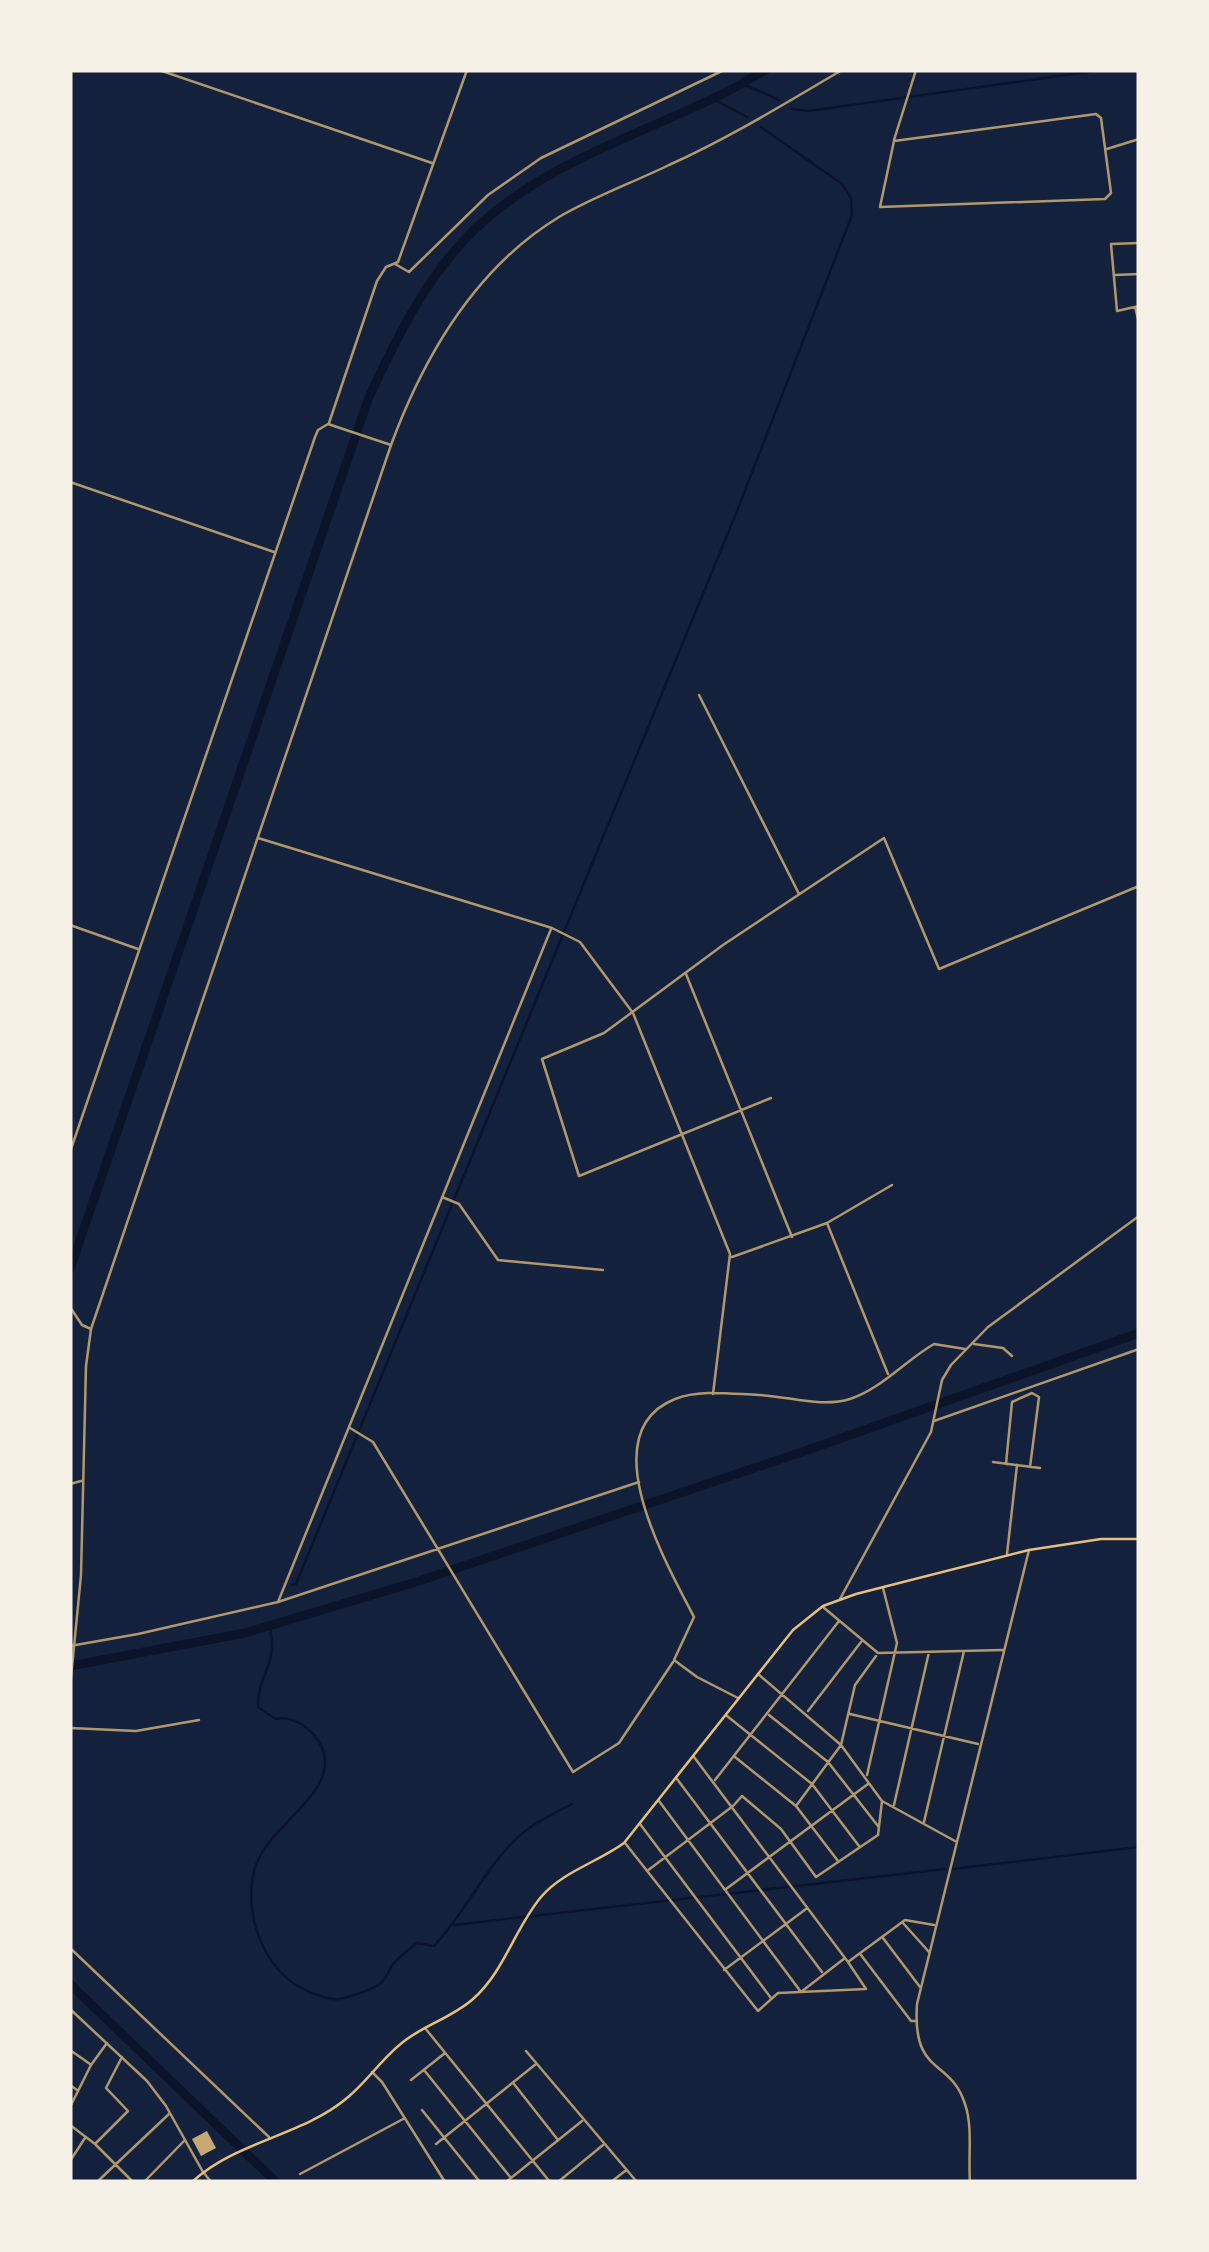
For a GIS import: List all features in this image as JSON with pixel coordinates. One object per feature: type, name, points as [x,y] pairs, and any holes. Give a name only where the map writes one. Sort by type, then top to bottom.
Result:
[{"type":"main road","points":[[192,2182],[259,2142],[327,2112],[348,2098],[395,2048],[474,1999],[543,1894],[624,1842],[792,1630],[823,1606],[1029,1550],[1101,1539],[1139,1539]]},
{"type":"street","points":[[159,70],[434,164]]},
{"type":"street","points":[[70,1152],[314,438],[328,424],[376,281],[386,267],[398,262],[467,70]]},
{"type":"street","points":[[395,264],[409,272],[418,266],[488,195],[560,147],[724,70]]},
{"type":"street","points":[[70,1688],[91,1329],[391,445],[424,366],[450,323],[481,284],[516,250],[556,220],[728,136],[842,70]]},
{"type":"street","points":[[894,141],[1096,114],[1101,118],[1111,193],[1105,199],[880,207],[894,141],[916,70]]},
{"type":"street","points":[[1106,149],[1139,139]]},
{"type":"street","points":[[1139,244],[1111,244],[1116,311],[1137,306],[1139,323]]},
{"type":"street","points":[[1114,275],[1139,274]]},
{"type":"street","points":[[328,424],[391,445]]},
{"type":"street","points":[[70,482],[275,552]]},
{"type":"street","points":[[699,695],[799,894]]},
{"type":"street","points":[[257,838],[553,929],[580,942],[633,1013],[730,1257],[713,1394]]},
{"type":"street","points":[[771,1098],[579,1176],[542,1059],[604,1033],[884,838],[939,968],[1139,886]]},
{"type":"street","points":[[70,926],[140,950]]},
{"type":"street","points":[[278,1602],[553,929]]},
{"type":"street","points":[[686,973],[792,1237]]},
{"type":"street","points":[[730,1257],[827,1223],[892,1185]]},
{"type":"street","points":[[444,1198],[457,1203],[498,1260],[603,1270]]},
{"type":"street","points":[[840,1599],[934,1419],[944,1374],[988,1327],[1139,1216]]},
{"type":"street","points":[[827,1223],[888,1375]]},
{"type":"street","points":[[70,1307],[80,1323],[91,1329]]},
{"type":"street","points":[[348,1427],[373,1442],[573,1772],[619,1742],[674,1660],[694,1618],[648,1517],[636,1447],[644,1425],[674,1399],[713,1394],[836,1402],[862,1394],[934,1344],[966,1350]]},
{"type":"street","points":[[972,1344],[1003,1348],[1012,1356]]},
{"type":"street","points":[[934,1419],[1139,1349]]},
{"type":"street","points":[[1006,1464],[1012,1402],[1032,1393],[1039,1397],[1030,1467]]},
{"type":"street","points":[[993,1462],[1040,1468]]},
{"type":"street","points":[[1007,1556],[1017,1466]]},
{"type":"street","points":[[70,1484],[83,1480]]},
{"type":"street","points":[[74,1646],[278,1602],[440,1552],[639,1482]]},
{"type":"street","points":[[970,2182],[965,2102],[957,2088],[924,2055],[918,2043],[916,2021],[920,1987],[955,1841],[1029,1550]]},
{"type":"street","points":[[866,1776],[898,1643],[882,1587]]},
{"type":"street","points":[[823,1606],[878,1653],[1004,1650]]},
{"type":"street","points":[[714,1781],[840,1620]]},
{"type":"street","points":[[806,1713],[862,1640]]},
{"type":"street","points":[[924,1824],[964,1651]]},
{"type":"street","points":[[894,1807],[929,1652]]},
{"type":"street","points":[[796,1806],[841,1745],[855,1685],[878,1653]]},
{"type":"street","points":[[674,1660],[696,1677],[739,1698]]},
{"type":"street","points":[[758,1674],[841,1745],[882,1800],[955,1841]]},
{"type":"street","points":[[766,1713],[828,1762],[879,1827]]},
{"type":"street","points":[[849,1714],[980,1744]]},
{"type":"street","points":[[726,1715],[812,1784],[860,1848]]},
{"type":"street","points":[[70,1728],[127,1731],[198,1720]]},
{"type":"street","points":[[624,1842],[754,2010],[758,2011],[778,1993],[866,1989],[693,1756]]},
{"type":"street","points":[[733,1756],[796,1806],[838,1862]]},
{"type":"street","points":[[676,1778],[824,1974]]},
{"type":"street","points":[[727,1893],[748,1873],[871,1782]]},
{"type":"street","points":[[646,1872],[742,1796],[781,1829],[816,1877],[878,1836],[882,1800]]},
{"type":"street","points":[[658,1800],[801,1992]]},
{"type":"street","points":[[640,1824],[772,1999]]},
{"type":"street","points":[[723,1970],[808,1908]]},
{"type":"street","points":[[801,1992],[902,1922],[935,1926]]},
{"type":"street","points":[[902,1922],[929,1952]]},
{"type":"street","points":[[882,1937],[920,1987]]},
{"type":"street","points":[[70,1948],[269,2137]]},
{"type":"street","points":[[860,1954],[911,2021],[916,2021]]},
{"type":"street","points":[[70,2008],[146,2081],[170,2112],[211,2182]]},
{"type":"street","points":[[425,2028],[550,2182]]},
{"type":"street","points":[[70,2106],[107,2043]]},
{"type":"street","points":[[70,2050],[91,2065]]},
{"type":"street","points":[[526,2052],[637,2182]]},
{"type":"street","points":[[410,2080],[445,2053]]},
{"type":"street","points":[[95,2144],[128,2111],[106,2088],[122,2057]]},
{"type":"street","points":[[436,2144],[536,2064]]},
{"type":"street","points":[[424,2070],[511,2178]]},
{"type":"street","points":[[372,2072],[444,2182]]},
{"type":"street","points":[[513,2083],[558,2140]]},
{"type":"street","points":[[70,2085],[78,2091]]},
{"type":"street","points":[[422,2110],[480,2182]]},
{"type":"street","points":[[97,2182],[170,2112]]},
{"type":"street","points":[[300,2174],[405,2118]]},
{"type":"street","points":[[506,2182],[583,2120]]},
{"type":"street","points":[[70,2126],[95,2144],[133,2182]]},
{"type":"street","points":[[70,2160],[85,2137]]},
{"type":"street","points":[[144,2182],[185,2140]]},
{"type":"street","points":[[558,2182],[604,2144]]},
{"type":"street","points":[[611,2182],[626,2170]]},
{"type":"building","points":[[207,2131],[216,2148],[201,2156],[192,2139]]},
{"type":"waterway","points":[[70,1269],[369,397],[414,309],[457,248],[528,188],[587,155],[719,96],[766,70]]},
{"type":"waterway","points":[[792,109],[808,111],[1102,70]]},
{"type":"waterway","points":[[741,83],[779,100]]},
{"type":"waterway","points":[[713,99],[747,117]]},
{"type":"waterway","points":[[292,1585],[296,1584],[737,511],[852,215],[851,198],[842,184],[761,127]]},
{"type":"waterway","points":[[70,1666],[245,1633],[416,1582],[1139,1333]]},
{"type":"waterway","points":[[269,1625],[272,1650],[258,1707],[276,1719],[294,1721],[310,1731],[321,1747],[325,1765],[314,1792],[260,1856],[251,1888],[261,1942],[294,1984],[335,1999],[379,1985],[394,1963],[417,1943],[434,1946],[517,1838],[572,1804]]},
{"type":"waterway","points":[[952,1869],[1139,1847]]},
{"type":"waterway","points":[[454,1925],[945,1869]]},
{"type":"waterway","points":[[70,1984],[276,2182]]}]
